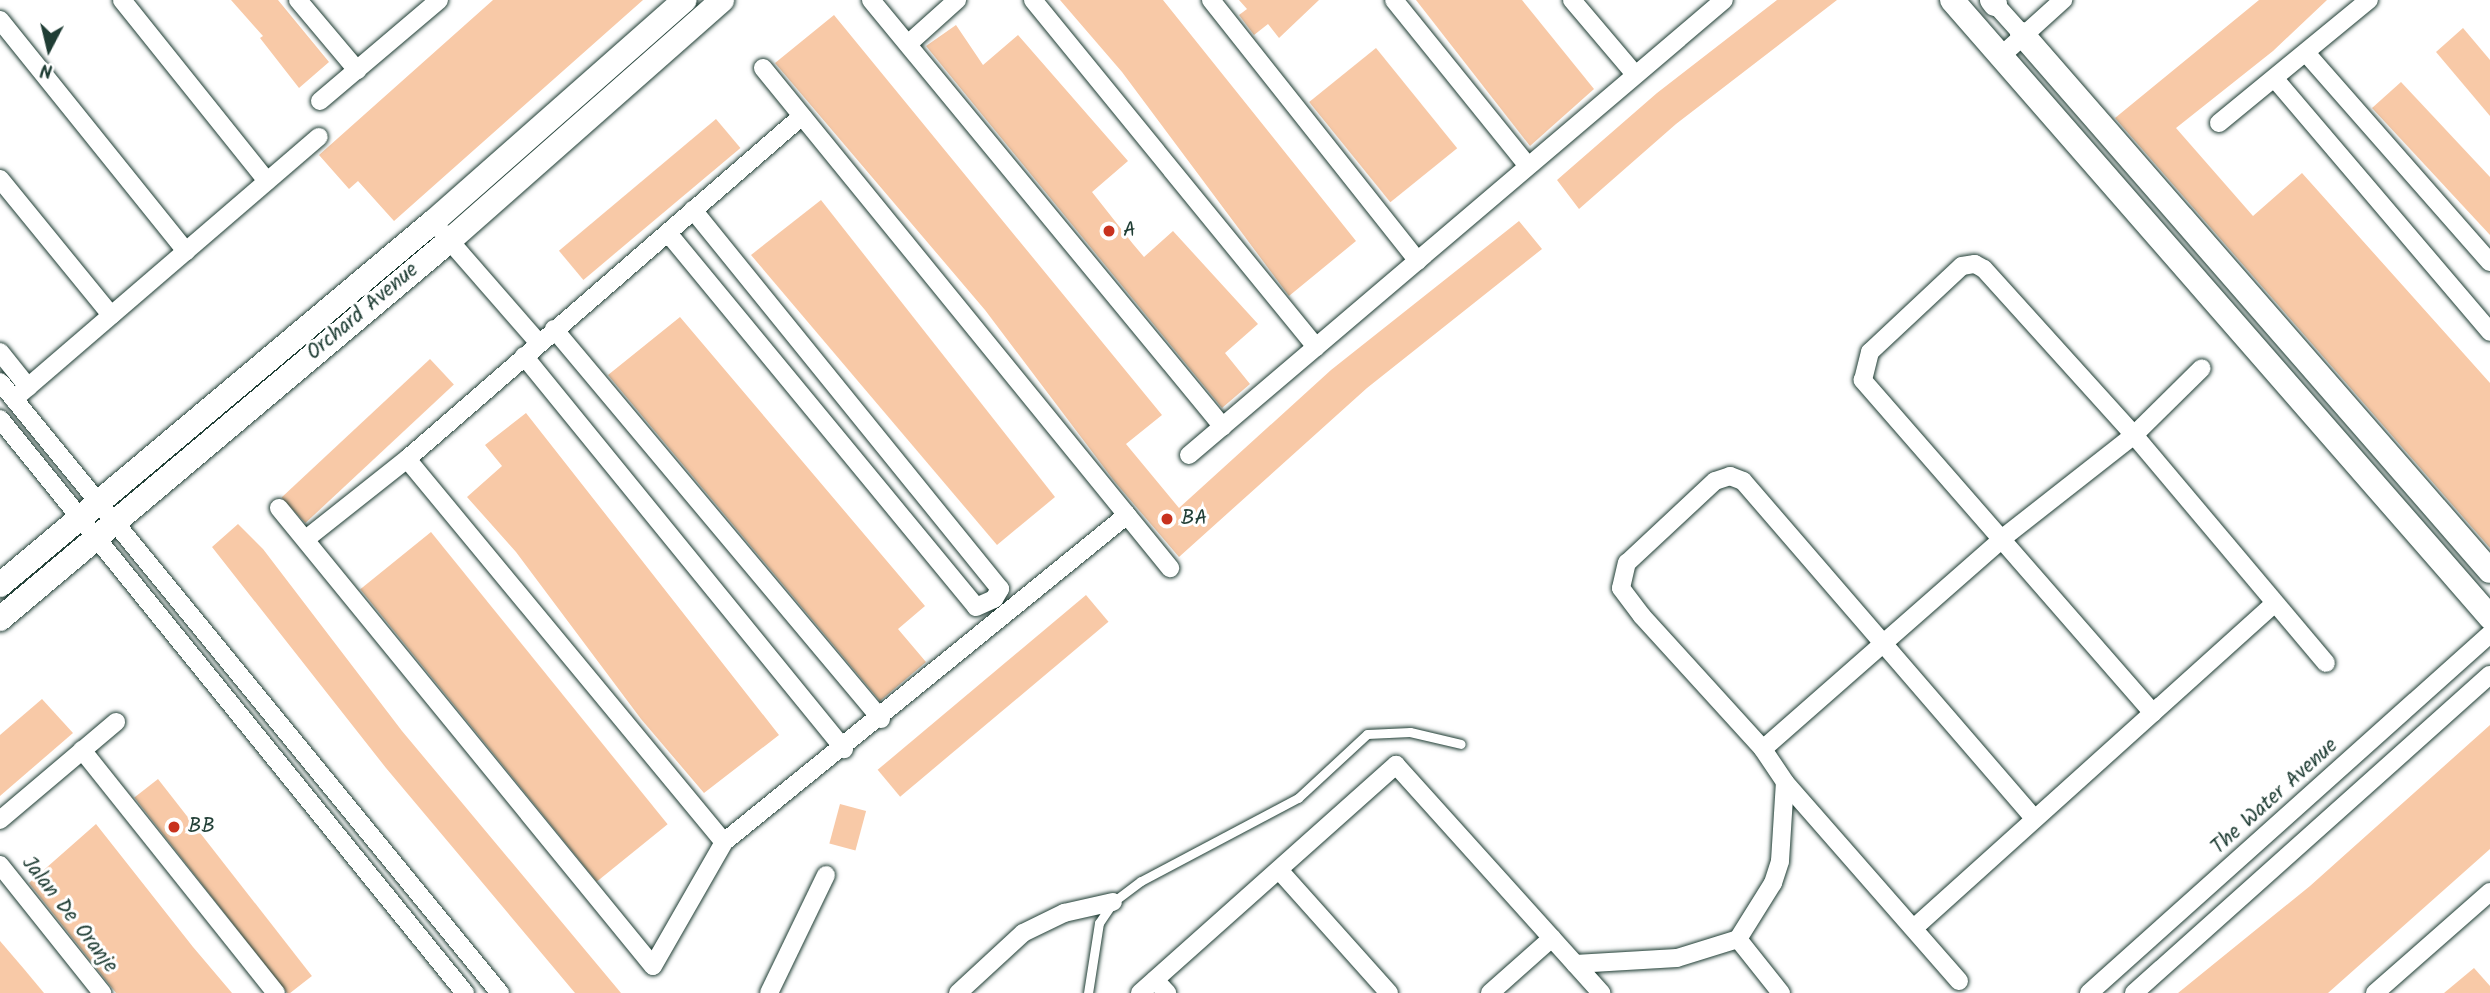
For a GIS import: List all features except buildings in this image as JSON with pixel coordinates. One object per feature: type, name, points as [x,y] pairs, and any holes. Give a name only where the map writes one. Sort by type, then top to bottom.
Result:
[{"type":"street","points":[[122,0],[267,181]]},
{"type":"street","points":[[298,0],[357,69]]},
{"type":"street","points":[[320,101],[439,0]]},
{"type":"street","name":"Orchard Avenue","points":[[442,231],[685,0]]},
{"type":"street","name":"Orchard Avenue","points":[[0,585],[96,520],[722,0]]},
{"type":"street","points":[[871,0],[1223,427]]},
{"type":"street","points":[[908,44],[957,0]]},
{"type":"street","points":[[1033,0],[1316,347]]},
{"type":"street","points":[[1212,0],[1418,261]]},
{"type":"street","points":[[1394,0],[1528,166]]},
{"type":"street","points":[[1572,0],[1634,73]]},
{"type":"street","points":[[1189,455],[1634,73],[1724,0]]},
{"type":"street","points":[[1952,0],[2490,617]]},
{"type":"street","points":[[2001,56],[2022,34],[2063,0]]},
{"type":"street","points":[[2219,123],[2307,54],[2369,0]]},
{"type":"street","points":[[1972,24],[1995,1],[2490,571]]},
{"type":"street","points":[[2,26],[186,251]]},
{"type":"street","points":[[2307,54],[2490,262]]},
{"type":"street","points":[[763,68],[1170,568]]},
{"type":"street","points":[[2275,79],[2490,332]]},
{"type":"street","points":[[306,539],[407,459],[802,116]]},
{"type":"street","points":[[14,399],[319,137]]},
{"type":"street","points":[[0,179],[111,315]]},
{"type":"street","points":[[668,233],[976,607],[994,599],[1000,589],[693,210]]},
{"type":"street","points":[[442,231],[539,343]]},
{"type":"street","points":[[2152,713],[2004,537],[1863,380],[1870,352],[1962,266],[1975,264],[1984,269],[2134,435],[2326,663]]},
{"type":"street","points":[[554,329],[881,719]]},
{"type":"street","points":[[0,352],[28,387]]},
{"type":"street","points":[[524,356],[844,748]]},
{"type":"street","points":[[1763,749],[1884,646],[2004,537],[2134,435],[2202,368]]},
{"type":"street","points":[[0,382],[96,520],[341,840],[464,993]]},
{"type":"street","points":[[0,419],[96,520],[361,824],[500,993]]},
{"type":"street","points":[[407,459],[724,842]]},
{"type":"street","points":[[1959,981],[1785,782],[1763,749],[1621,588],[1628,563],[1715,481],[1730,476],[1743,481],[2034,818]]},
{"type":"street","points":[[279,508],[653,966],[724,842],[881,719],[1127,515]]},
{"type":"street","name":"Orchard Avenue","points":[[0,619],[96,520]]},
{"type":"street","points":[[1914,928],[2274,604]]},
{"type":"street","name":"The Water Avenue","points":[[2089,993],[2490,635]]},
{"type":"street","points":[[2134,993],[2490,675]]},
{"type":"street","points":[[2418,700],[2438,723]]},
{"type":"street","points":[[0,821],[116,722]]},
{"type":"street","points":[[82,750],[276,993]]},
{"type":"street","points":[[1140,993],[1161,986],[1279,870],[1396,765],[1601,993]]},
{"type":"street","points":[[1575,964],[1677,958],[1738,939],[1773,883],[1780,861],[1785,782]]},
{"type":"street","points":[[341,840],[361,824]]},
{"type":"street","name":"Jalan De Oranje","points":[[0,865],[102,993]]},
{"type":"street","points":[[1279,870],[1389,993]]},
{"type":"street","points":[[769,993],[826,875]]},
{"type":"street","points":[[2375,993],[2487,901]]},
{"type":"street","points":[[958,993],[1023,933],[1064,913],[1113,902]]},
{"type":"street","points":[[1490,993],[1552,938]]},
{"type":"street","points":[[1738,939],[1781,993]]},
{"type":"lane","points":[[1088,993],[1100,923],[1113,902],[1141,881],[1298,798],[1367,734],[1410,733],[1461,744]]},
{"type":"place","name":"A","points":[[1109,231]]},
{"type":"place","name":"BA","points":[[1167,519]]},
{"type":"place","name":"BB","points":[[174,827]]}]
